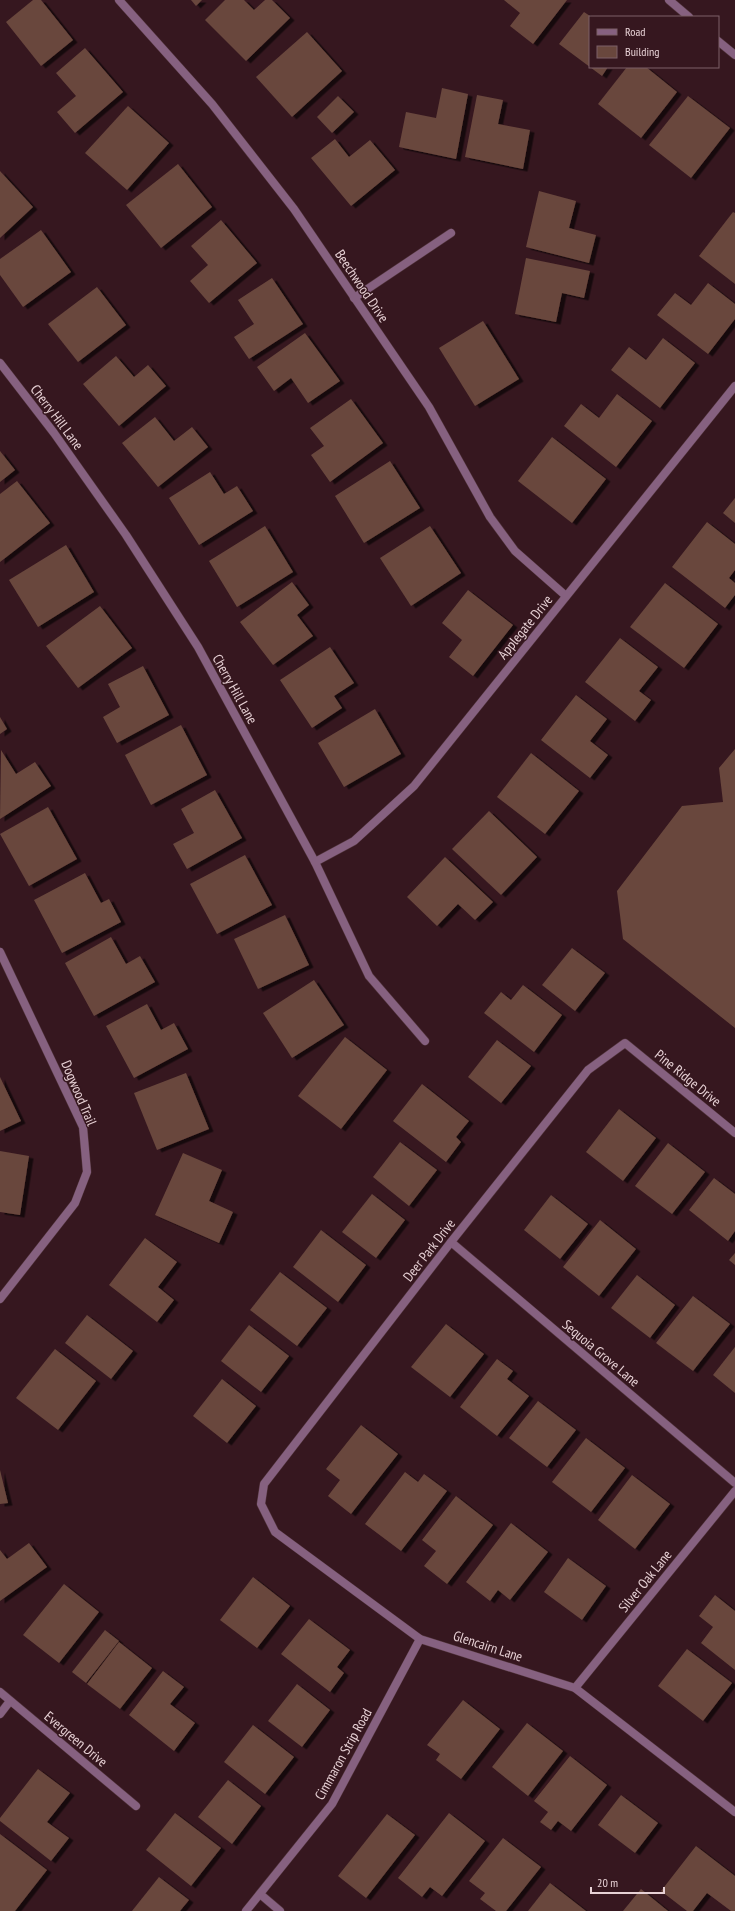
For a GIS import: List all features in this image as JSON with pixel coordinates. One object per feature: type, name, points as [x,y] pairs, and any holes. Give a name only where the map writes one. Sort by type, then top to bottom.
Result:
[{"type":"street","name":"Beechwood Drive","points":[[119,0],[212,104],[294,209],[429,407],[490,517],[515,551],[566,596]]},
{"type":"street","points":[[669,0],[688,16]]},
{"type":"street","points":[[719,42],[735,55]]},
{"type":"street","points":[[354,298],[451,233]]},
{"type":"street","name":"Cherry Hill Lane","points":[[0,363],[54,433],[121,528],[198,647],[315,862],[369,976],[425,1041]]},
{"type":"street","name":"Applegate Drive","points":[[315,862],[354,841],[414,786],[735,386]]},
{"type":"street","name":"Dogwood Trail","points":[[0,952],[83,1127],[87,1172],[75,1203],[0,1299]]},
{"type":"street","name":"Pine Ridge Drive","points":[[625,1044],[735,1133]]},
{"type":"street","name":"Deer Park Drive","points":[[264,1484],[451,1242],[588,1070],[625,1044]]},
{"type":"street","name":"Sequoia Grove Lane","points":[[451,1242],[735,1483]]},
{"type":"street","name":"Glencairn Lane","points":[[264,1484],[261,1504],[275,1532],[420,1639],[575,1688],[735,1812]]},
{"type":"street","name":"Silver Oak Lane","points":[[575,1688],[735,1491]]},
{"type":"street","name":"Cimmaron Strip Road","points":[[246,1911],[332,1804],[420,1639]]},
{"type":"street","name":"Evergreen Drive","points":[[0,1692],[136,1806]]},
{"type":"street","points":[[0,1714],[10,1701]]},
{"type":"street","points":[[260,1894],[280,1911]]},
{"type":"building","points":[[33,0],[41,0],[73,40],[41,66],[6,22]]},
{"type":"building","points":[[191,0],[202,0],[196,6]]},
{"type":"building","points":[[225,0],[244,0],[254,10],[265,0],[272,0],[290,18],[246,61],[205,20]]},
{"type":"building","points":[[504,0],[567,0],[533,44],[510,26],[520,13]]},
{"type":"building","points":[[584,12],[590,16],[589,66],[559,44]]},
{"type":"building","points":[[307,32],[342,71],[292,117],[256,77]]},
{"type":"building","points":[[85,48],[123,92],[75,133],[57,112],[76,96],[56,73]]},
{"type":"building","points":[[591,68],[607,68],[602,76]]},
{"type":"building","points":[[626,68],[647,68],[677,92],[641,138],[598,104]]},
{"type":"building","points":[[442,88],[468,94],[456,159],[399,147],[406,112],[436,118]]},
{"type":"building","points":[[477,95],[503,100],[498,124],[530,130],[523,169],[465,157]]},
{"type":"building","points":[[338,96],[354,112],[332,133],[317,117]]},
{"type":"building","points":[[688,96],[730,128],[691,178],[649,145]]},
{"type":"building","points":[[128,106],[169,143],[127,190],[85,153]]},
{"type":"building","points":[[335,139],[349,157],[370,140],[395,170],[351,206],[311,158]]},
{"type":"building","points":[[178,164],[212,207],[161,248],[126,205]]},
{"type":"building","points":[[0,171],[33,207],[0,238]]},
{"type":"building","points":[[539,191],[576,201],[569,228],[596,235],[589,263],[526,247]]},
{"type":"building","points":[[733,212],[735,213],[735,284],[699,256]]},
{"type":"building","points":[[221,220],[257,263],[209,303],[190,281],[208,265],[191,246]]},
{"type":"building","points":[[41,230],[71,272],[23,307],[0,275],[0,259]]},
{"type":"building","points":[[526,258],[590,271],[584,298],[562,293],[556,322],[515,314]]},
{"type":"building","points":[[272,278],[303,324],[249,359],[234,337],[254,324],[238,300]]},
{"type":"building","points":[[708,283],[735,304],[735,319],[708,354],[657,315],[675,293],[691,305]]},
{"type":"building","points":[[97,287],[126,325],[78,362],[48,324]]},
{"type":"building","points":[[483,321],[519,379],[475,406],[439,348]]},
{"type":"building","points":[[305,333],[340,381],[308,403],[291,378],[274,391],[257,367]]},
{"type":"building","points":[[663,338],[695,363],[660,408],[611,370],[629,347],[646,360]]},
{"type":"building","points":[[116,356],[134,377],[148,365],[166,386],[119,426],[83,384]]},
{"type":"building","points":[[617,394],[652,421],[616,467],[564,426],[581,404],[599,418]]},
{"type":"building","points":[[351,399],[383,443],[330,482],[311,455],[324,446],[310,428]]},
{"type":"building","points":[[155,417],[174,441],[192,427],[208,447],[158,487],[122,443]]},
{"type":"building","points":[[552,437],[606,479],[572,523],[518,481]]},
{"type":"building","points":[[0,451],[15,470],[0,482]]},
{"type":"building","points":[[390,461],[420,508],[364,543],[335,496]]},
{"type":"building","points":[[210,472],[224,494],[237,486],[253,511],[199,545],[169,498]]},
{"type":"building","points":[[17,481],[50,523],[0,562],[0,494]]},
{"type":"building","points":[[735,498],[735,523],[723,513]]},
{"type":"building","points":[[707,522],[735,544],[735,570],[729,578],[735,583],[735,595],[725,608],[672,567]]},
{"type":"building","points":[[265,526],[293,572],[237,607],[209,561]]},
{"type":"building","points":[[430,526],[461,573],[411,606],[380,558]]},
{"type":"building","points":[[66,545],[94,592],[38,627],[9,580]]},
{"type":"building","points":[[292,582],[309,605],[297,615],[313,636],[273,665],[240,622]]},
{"type":"building","points":[[665,583],[718,624],[684,668],[630,627]]},
{"type":"building","points":[[468,590],[513,625],[473,676],[449,657],[462,640],[442,623]]},
{"type":"building","points":[[100,606],[132,648],[78,688],[46,646]]},
{"type":"building","points":[[620,638],[658,667],[639,691],[651,700],[635,721],[585,682]]},
{"type":"building","points":[[330,647],[354,683],[334,696],[342,708],[312,728],[280,680]]},
{"type":"building","points":[[143,666],[169,715],[117,743],[103,717],[120,707],[108,684]]},
{"type":"building","points":[[576,695],[607,719],[590,741],[608,755],[590,778],[541,740]]},
{"type":"building","points":[[375,709],[401,754],[344,787],[318,743]]},
{"type":"building","points":[[0,717],[7,729],[0,734]]},
{"type":"building","points":[[181,725],[207,775],[151,805],[125,755]]},
{"type":"building","points":[[735,749],[735,1028],[623,939],[617,891],[682,806],[723,802],[719,768]]},
{"type":"building","points":[[1,750],[16,774],[35,762],[51,786],[0,819]]},
{"type":"building","points":[[531,753],[579,791],[545,834],[497,797]]},
{"type":"building","points":[[215,790],[242,838],[187,869],[173,844],[194,833],[181,809]]},
{"type":"building","points":[[48,807],[77,859],[29,886],[0,834]]},
{"type":"building","points":[[489,811],[537,857],[501,895],[452,849]]},
{"type":"building","points":[[245,855],[272,905],[217,934],[190,884]]},
{"type":"building","points":[[445,857],[493,902],[475,920],[458,904],[437,926],[407,897]]},
{"type":"building","points":[[85,873],[101,903],[109,899],[121,922],[62,953],[34,900]]},
{"type":"building","points":[[285,915],[309,965],[258,989],[234,939]]},
{"type":"building","points":[[111,937],[126,964],[140,956],[155,982],[94,1016],[65,963]]},
{"type":"building","points":[[572,948],[605,973],[575,1011],[542,985]]},
{"type":"building","points":[[314,980],[344,1025],[292,1058],[263,1013]]},
{"type":"building","points":[[523,985],[562,1015],[534,1052],[484,1013],[501,992],[511,1000]]},
{"type":"building","points":[[147,1004],[161,1030],[174,1023],[188,1049],[134,1078],[106,1026]]},
{"type":"building","points":[[345,1037],[387,1070],[341,1129],[298,1096]]},
{"type":"building","points":[[497,1040],[531,1066],[501,1103],[468,1077]]},
{"type":"building","points":[[186,1073],[209,1129],[157,1150],[134,1093]]},
{"type":"building","points":[[0,1077],[21,1121],[0,1131]]},
{"type":"building","points":[[422,1084],[469,1121],[456,1137],[461,1142],[446,1162],[393,1121]]},
{"type":"building","points":[[619,1109],[656,1138],[623,1181],[586,1152]]},
{"type":"building","points":[[400,1142],[437,1170],[409,1206],[373,1177]]},
{"type":"building","points":[[668,1143],[705,1172],[672,1214],[635,1186]]},
{"type":"building","points":[[0,1151],[29,1156],[20,1215],[0,1212]]},
{"type":"building","points":[[183,1153],[222,1170],[209,1201],[233,1212],[219,1243],[155,1215]]},
{"type":"building","points":[[714,1178],[735,1194],[735,1231],[728,1241],[689,1210]]},
{"type":"building","points":[[372,1194],[405,1220],[376,1258],[342,1232]]},
{"type":"building","points":[[551,1195],[588,1224],[560,1259],[524,1230]]},
{"type":"building","points":[[600,1220],[636,1249],[599,1296],[563,1267]]},
{"type":"building","points":[[321,1230],[366,1265],[338,1302],[293,1267]]},
{"type":"building","points":[[145,1238],[177,1262],[158,1287],[174,1300],[157,1322],[109,1285]]},
{"type":"building","points":[[735,1253],[735,1265],[729,1260]]},
{"type":"building","points":[[280,1272],[327,1308],[297,1346],[250,1310]]},
{"type":"building","points":[[637,1275],[675,1305],[650,1338],[611,1308]]},
{"type":"building","points":[[693,1296],[730,1324],[693,1371],[656,1343]]},
{"type":"building","points":[[87,1315],[133,1351],[111,1379],[65,1343]]},
{"type":"building","points":[[446,1324],[484,1354],[450,1397],[411,1367]]},
{"type":"building","points":[[249,1325],[289,1356],[261,1392],[221,1361]]},
{"type":"building","points":[[735,1347],[735,1393],[713,1375]]},
{"type":"building","points":[[55,1349],[96,1381],[58,1430],[16,1398]]},
{"type":"building","points":[[497,1359],[513,1371],[507,1379],[529,1396],[497,1436],[460,1407]]},
{"type":"building","points":[[222,1379],[256,1406],[227,1443],[193,1416]]},
{"type":"building","points":[[538,1401],[576,1430],[547,1467],[509,1438]]},
{"type":"building","points":[[361,1425],[398,1454],[351,1514],[328,1496],[340,1480],[326,1469]]},
{"type":"building","points":[[586,1438],[625,1468],[591,1512],[552,1482]]},
{"type":"building","points":[[0,1470],[8,1503],[0,1504]]},
{"type":"building","points":[[405,1472],[418,1482],[424,1474],[447,1491],[401,1551],[365,1524]]},
{"type":"building","points":[[632,1475],[670,1504],[635,1549],[598,1520]]},
{"type":"building","points":[[456,1496],[493,1525],[447,1584],[424,1566],[436,1551],[422,1540]]},
{"type":"building","points":[[511,1523],[548,1552],[510,1600],[498,1590],[490,1601],[466,1582]]},
{"type":"building","points":[[29,1543],[47,1567],[0,1601],[0,1550],[7,1559]]},
{"type":"building","points":[[568,1558],[606,1586],[582,1620],[544,1592]]},
{"type":"building","points":[[253,1577],[290,1606],[257,1648],[220,1620]]},
{"type":"building","points":[[64,1584],[99,1612],[59,1663],[23,1635]]},
{"type":"building","points":[[715,1595],[735,1611],[735,1670],[701,1643],[713,1627],[699,1616]]},
{"type":"building","points":[[309,1619],[350,1650],[337,1667],[344,1673],[330,1692],[281,1654]]},
{"type":"building","points":[[105,1630],[119,1641],[86,1683],[72,1672]]},
{"type":"building","points":[[119,1642],[152,1668],[120,1709],[87,1684]]},
{"type":"building","points":[[687,1649],[732,1683],[703,1721],[658,1686]]},
{"type":"building","points":[[163,1671],[184,1687],[170,1704],[195,1723],[174,1751],[129,1715]]},
{"type":"building","points":[[297,1684],[330,1710],[302,1747],[268,1721]]},
{"type":"building","points":[[463,1700],[500,1729],[461,1779],[436,1760],[440,1754],[427,1745]]},
{"type":"building","points":[[527,1723],[563,1751],[528,1796],[492,1767]]},
{"type":"building","points":[[253,1725],[294,1757],[265,1794],[224,1762]]},
{"type":"building","points":[[570,1756],[607,1785],[571,1831],[558,1821],[551,1830],[540,1822],[548,1812],[534,1801]]},
{"type":"building","points":[[38,1769],[70,1793],[47,1822],[69,1838],[51,1861],[0,1821],[0,1818]]},
{"type":"building","points":[[228,1780],[261,1806],[232,1844],[198,1817]]},
{"type":"building","points":[[621,1795],[658,1823],[635,1853],[598,1825]]},
{"type":"building","points":[[175,1813],[221,1848],[191,1886],[146,1850]]},
{"type":"building","points":[[449,1813],[485,1841],[442,1896],[430,1887],[422,1897],[398,1878]]},
{"type":"building","points":[[387,1814],[415,1835],[366,1898],[338,1876]]},
{"type":"building","points":[[0,1834],[47,1870],[15,1911],[0,1911]]},
{"type":"building","points":[[503,1838],[541,1867],[506,1911],[496,1911],[480,1899],[485,1893],[469,1881]]},
{"type":"building","points":[[696,1846],[735,1876],[735,1911],[731,1911],[707,1893],[693,1911],[687,1911],[661,1891]]},
{"type":"building","points":[[159,1877],[189,1900],[180,1911],[132,1911]]},
{"type":"building","points":[[550,1883],[586,1911],[528,1911]]},
{"type":"building","points":[[641,1889],[668,1911],[623,1911]]}]
